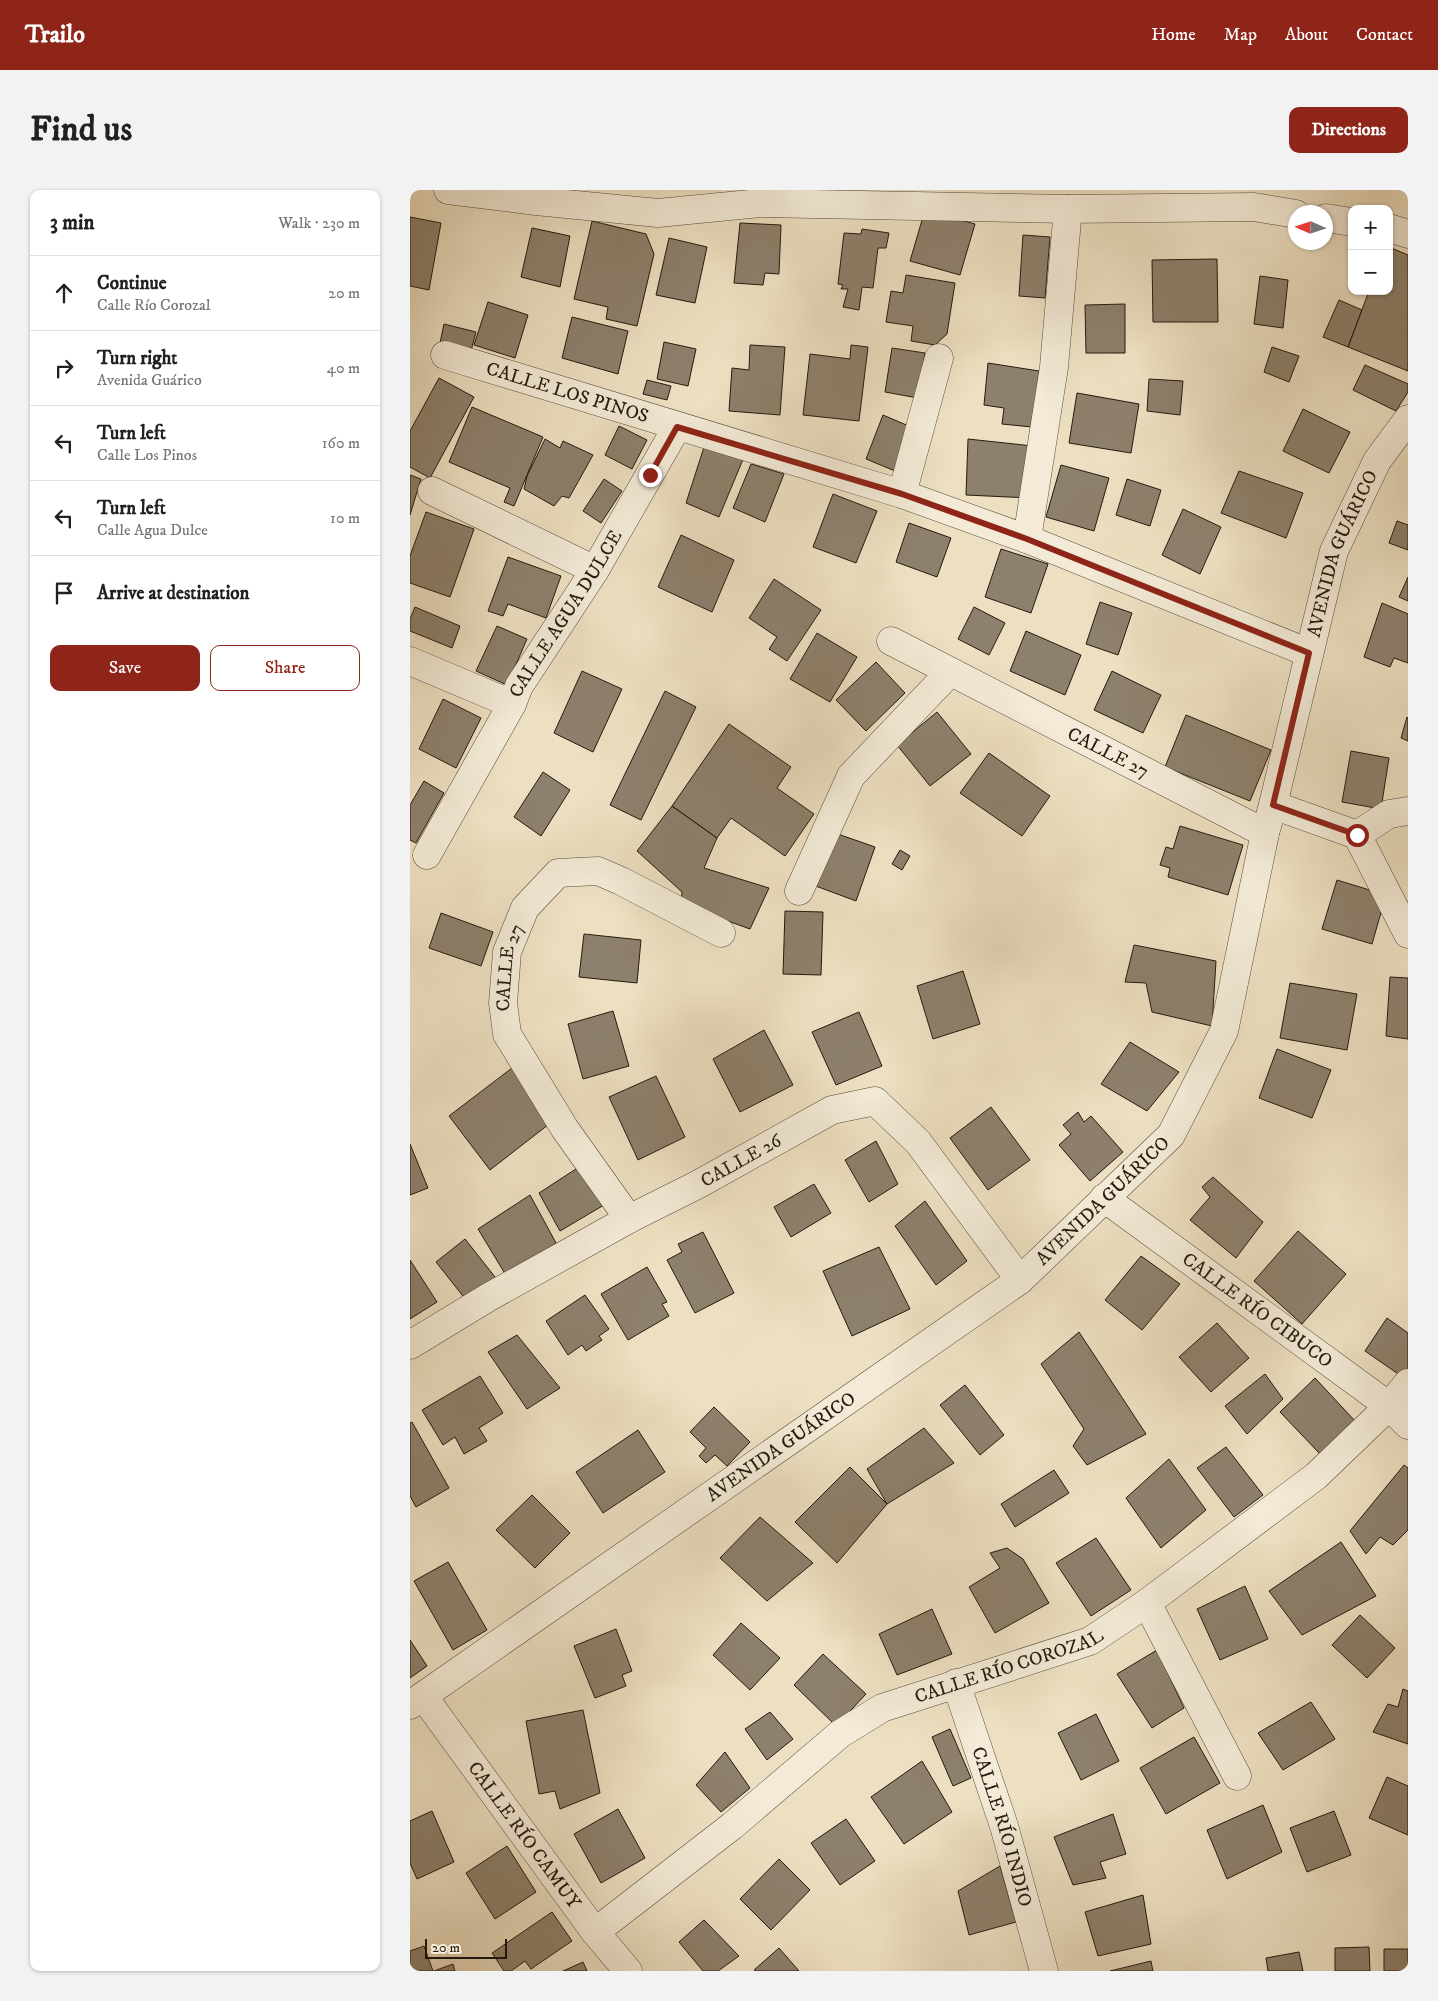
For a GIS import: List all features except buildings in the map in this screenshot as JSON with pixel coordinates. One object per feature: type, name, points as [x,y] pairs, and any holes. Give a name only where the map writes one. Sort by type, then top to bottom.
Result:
[{"type":"street","points":[[448,190],[658,213],[760,196],[1068,209],[1257,199],[1288,211]]},
{"type":"street","points":[[1027,539],[1054,367],[1068,209]]},
{"type":"street","points":[[1333,219],[1348,221]]},
{"type":"street","points":[[1393,229],[1408,234]]},
{"type":"street","name":"CALLE LOS PINOS","points":[[445,355],[902,494],[1027,539],[1309,653]]},
{"type":"street","points":[[902,494],[939,358]]},
{"type":"street","name":"AVENIDA GUÁRICO","points":[[417,1701],[1020,1280],[1171,1135],[1224,1031],[1265,832],[1334,551],[1377,461],[1408,419]]},
{"type":"street","name":"CALLE AGUA DULCE","points":[[410,661],[512,704],[519,686],[595,570],[677,427]]},
{"type":"street","points":[[432,491],[595,570]]},
{"type":"street","name":"CALLE 27","points":[[891,641],[1265,832]]},
{"type":"street","points":[[799,891],[850,776],[950,672]]},
{"type":"street","points":[[426,855],[512,704]]},
{"type":"street","points":[[1273,805],[1357,835],[1408,934]]},
{"type":"street","points":[[1357,835],[1389,814],[1408,811]]},
{"type":"street","name":"CALLE 27","points":[[630,1219],[565,1129],[507,1034],[503,1003],[507,952],[525,908],[558,873],[598,871],[721,933]]},
{"type":"street","name":"CALLE 26","points":[[410,1345],[489,1297],[832,1110],[875,1102],[918,1142],[1020,1280]]},
{"type":"street","name":"CALLE RÍO CIBUCO","points":[[1104,1198],[1389,1406],[1408,1425]]},
{"type":"street","name":"CALLE RÍO COROZAL","points":[[595,1932],[732,1826],[840,1734],[882,1708],[1090,1641],[1147,1603],[1316,1476],[1389,1406],[1408,1383]]},
{"type":"street","points":[[1147,1603],[1237,1776]]},
{"type":"street","name":"CALLE RÍO INDIO","points":[[956,1683],[1004,1826],[1044,1971]]},
{"type":"street","name":"CALLE RÍO CAMUY","points":[[417,1701],[595,1932],[628,1971]]},
{"type":"route","points":[[650,475],[677,427],[902,494],[1027,539],[1309,653],[1273,805],[1357,835]]}]
